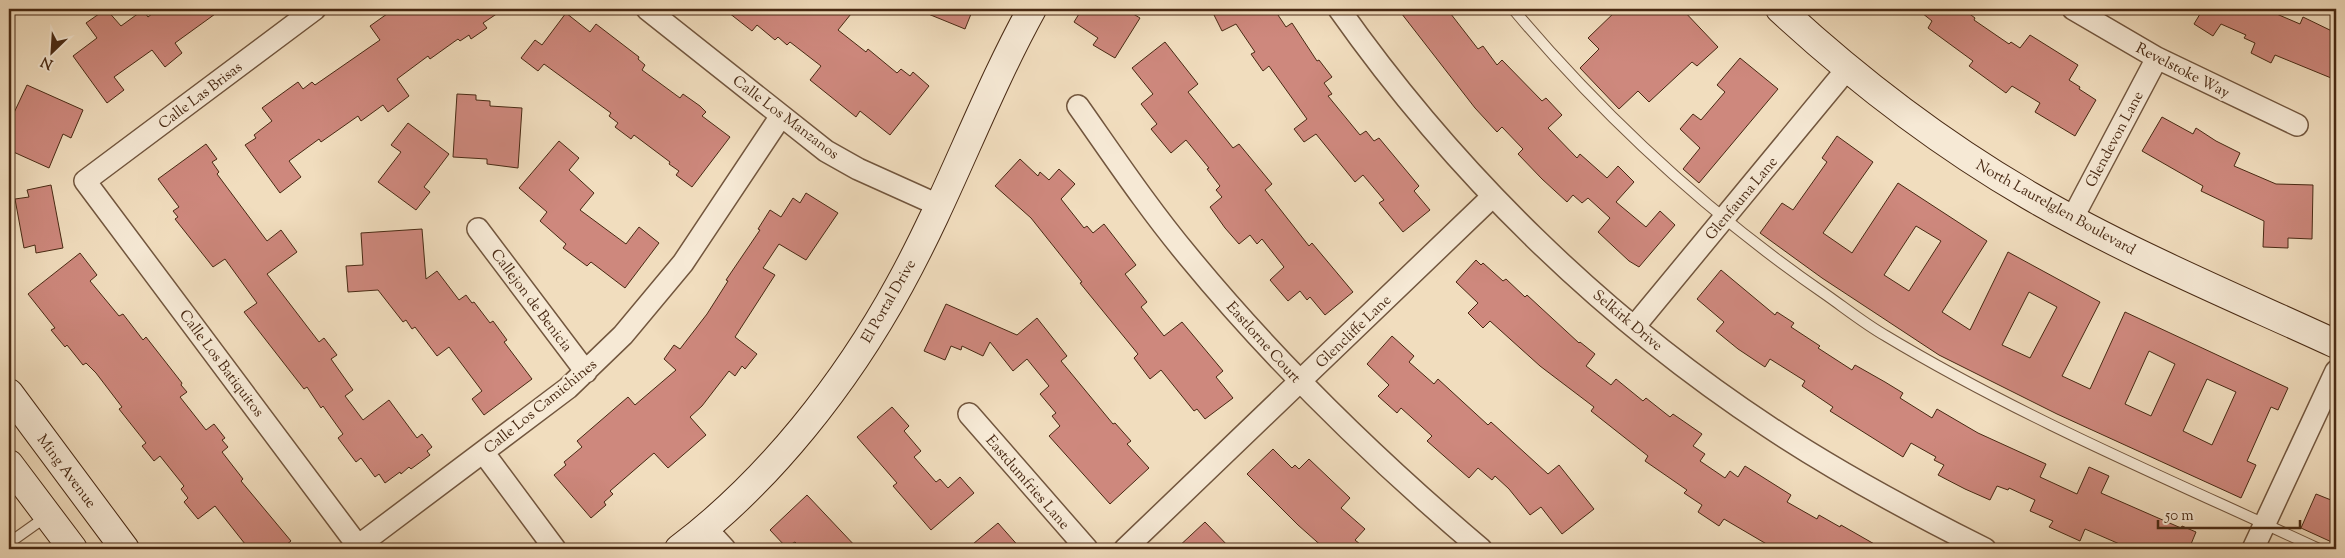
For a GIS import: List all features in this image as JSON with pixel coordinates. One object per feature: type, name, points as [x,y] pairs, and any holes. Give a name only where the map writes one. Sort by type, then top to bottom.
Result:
[{"type":"street","name":"Calle Las Brisas","points":[[85,181],[316,9]]},
{"type":"street","name":"Calle Los Manzanos","points":[[647,9],[826,151],[858,169],[938,205]]},
{"type":"street","name":"El Portal Drive","points":[[679,549],[705,527],[767,467],[796,435],[836,386],[870,336],[900,283],[1006,56],[1032,9]]},
{"type":"street","name":"Selkirk Drive","points":[[1339,9],[1415,109],[1493,196],[1547,249],[1634,327],[1696,376],[1776,432],[1842,473],[1919,516],[1985,549]]},
{"type":"street","name":"North Laurelglen Boulevard","points":[[1780,9],[1847,69],[1904,114],[1971,160],[2072,219],[2336,344]]},
{"type":"street","name":"Revelstoke Way","points":[[2073,9],[2157,58],[2297,125]]},
{"type":"street","name":"Glendevon Lane","points":[[2072,219],[2157,58]]},
{"type":"street","name":"Glenfauna Lane","points":[[1634,327],[1847,69]]},
{"type":"street","name":"Eastlorne Court","points":[[1078,106],[1146,202],[1187,255],[1253,332],[1299,382],[1376,457],[1481,549]]},
{"type":"street","name":"Calle Los Camichines","points":[[358,546],[586,372],[624,336],[683,263],[781,116]]},
{"type":"street","name":"Calle Los Batiquitos","points":[[85,181],[358,546]]},
{"type":"street","name":"Glencliffe Lane","points":[[1125,549],[1493,196]]},
{"type":"street","name":"Callejon de Benicia","points":[[478,229],[586,372]]},
{"type":"street","points":[[2254,549],[2336,370]]},
{"type":"street","name":"Ming Avenue","points":[[9,392],[125,549]]},
{"type":"street","name":"Eastdumfries Lane","points":[[969,414],[1087,549]]},
{"type":"street","points":[[483,452],[555,549]]},
{"type":"street","points":[[9,464],[72,549]]},
{"type":"street","points":[[705,527],[725,549]]},
{"type":"lane","points":[[1513,9],[1549,51],[1610,114],[1692,191],[1783,265],[1892,340],[2009,405],[2319,549]]},
{"type":"lane","points":[[9,543],[47,516]]},
{"type":"building","points":[[106,9],[121,26],[143,10],[148,17],[158,9],[222,9],[175,43],[182,53],[165,67],[152,50],[114,77],[124,90],[107,103],[73,56],[97,38],[86,23]]},
{"type":"building","points":[[394,9],[504,9],[483,23],[487,28],[471,39],[469,35],[460,41],[458,39],[430,59],[428,56],[397,79],[409,96],[388,112],[383,105],[361,121],[358,116],[321,142],[319,139],[289,161],[301,177],[280,193],[245,145],[256,138],[254,135],[272,121],[262,108],[298,82],[303,89],[312,82],[315,85],[380,40],[370,26]]},
{"type":"building","points":[[724,9],[855,9],[838,30],[866,52],[868,49],[897,73],[901,69],[910,76],[913,72],[929,86],[890,135],[860,111],[856,117],[810,80],[821,66],[790,42],[787,45],[778,37],[775,40],[757,25],[752,31]]},
{"type":"building","points":[[916,9],[973,9],[965,29]]},
{"type":"building","points":[[1082,9],[1125,9],[1140,18],[1115,58],[1093,45],[1098,38],[1074,22]]},
{"type":"building","points":[[1211,9],[1274,9],[1286,27],[1292,23],[1317,61],[1319,60],[1332,77],[1324,83],[1332,94],[1328,96],[1360,135],[1366,131],[1374,141],[1379,138],[1419,186],[1414,191],[1430,210],[1403,232],[1379,203],[1384,200],[1363,175],[1355,182],[1316,134],[1304,142],[1294,129],[1307,119],[1269,66],[1263,71],[1251,54],[1255,52],[1236,24],[1222,31]]},
{"type":"building","points":[[1398,9],[1447,9],[1478,49],[1483,46],[1497,65],[1502,60],[1542,101],[1546,98],[1562,115],[1548,128],[1577,158],[1580,154],[1607,178],[1618,166],[1634,182],[1616,202],[1646,227],[1660,211],[1675,225],[1639,267],[1629,261],[1598,232],[1610,218],[1588,198],[1582,203],[1573,195],[1567,202],[1542,179],[1518,154],[1523,149],[1502,127],[1497,132],[1475,108]]},
{"type":"building","points":[[1618,9],[1682,9],[1718,47],[1697,66],[1692,62],[1649,102],[1638,91],[1619,109],[1580,68],[1599,49],[1588,38]]},
{"type":"building","points":[[1917,9],[1963,9],[1975,18],[1974,20],[2009,44],[2011,42],[2020,48],[2030,35],[2078,65],[2069,80],[2096,100],[2075,136],[2035,112],[2040,103],[2012,86],[2006,93],[1969,66],[1973,61],[1928,28],[1932,21]]},
{"type":"building","points":[[2187,9],[2265,9],[2300,24],[2303,17],[2336,33],[2336,80],[2275,55],[2271,63],[2251,53],[2255,43],[2244,38],[2246,35],[2221,24],[2213,36],[2194,24],[2200,14]]},
{"type":"building","points":[[566,13],[590,32],[596,24],[639,57],[638,59],[645,65],[642,70],[680,98],[683,94],[700,106],[706,112],[702,116],[730,137],[692,187],[676,175],[679,171],[669,164],[670,162],[634,135],[631,139],[615,127],[618,123],[609,116],[611,113],[544,64],[538,71],[521,58],[535,40],[542,45]]},
{"type":"building","points":[[1165,42],[1198,84],[1188,92],[1233,148],[1239,144],[1272,184],[1265,190],[1309,246],[1312,243],[1353,292],[1325,315],[1310,297],[1307,300],[1300,291],[1288,301],[1270,280],[1284,267],[1262,239],[1257,244],[1250,235],[1239,244],[1225,228],[1210,207],[1222,197],[1216,190],[1220,186],[1207,169],[1209,168],[1186,140],[1171,153],[1151,129],[1157,124],[1141,104],[1153,94],[1132,68]]},
{"type":"building","points":[[1740,58],[1778,89],[1699,183],[1683,169],[1700,148],[1680,129],[1693,114],[1701,120],[1725,92],[1717,85]]},
{"type":"building","points":[[27,85],[83,110],[71,138],[63,134],[49,168],[9,150],[9,116],[12,117]]},
{"type":"building","points":[[457,94],[476,95],[476,100],[490,101],[490,106],[522,108],[518,168],[487,164],[487,159],[453,157]]},
{"type":"building","points":[[2162,117],[2193,134],[2196,128],[2240,153],[2234,166],[2276,184],[2313,185],[2312,239],[2288,238],[2288,248],[2263,247],[2264,221],[2201,191],[2203,186],[2142,151]]},
{"type":"building","points":[[408,123],[449,154],[424,187],[430,192],[416,210],[378,182],[401,152],[391,145]]},
{"type":"building","points":[[1837,136],[1873,162],[1823,233],[1852,253],[1898,183],[1987,241],[1942,312],[1970,330],[2008,252],[2100,302],[2062,376],[2090,389],[2125,312],[2288,388],[2278,410],[2271,407],[2247,461],[2256,465],[2241,498],[2057,414],[1939,355],[1822,278],[1760,233],[1782,203],[1793,210],[1827,162],[1822,158]],"holes":[[[1916,226],[1941,241],[1909,291],[1884,275]],[[2029,292],[2057,307],[2030,358],[2002,345]],[[2149,351],[2175,364],[2151,416],[2125,404]],[[2207,379],[2236,392],[2212,445],[2183,431]]]},
{"type":"building","points":[[559,141],[579,158],[569,170],[594,193],[580,210],[626,244],[639,227],[659,243],[625,288],[591,262],[587,266],[563,248],[566,244],[540,221],[547,212],[519,188]]},
{"type":"building","points":[[206,144],[217,159],[212,162],[219,172],[217,174],[267,241],[281,230],[297,252],[267,274],[319,342],[324,338],[337,355],[331,359],[353,390],[345,396],[363,420],[389,400],[417,438],[422,434],[432,447],[427,451],[430,455],[411,469],[409,467],[385,483],[379,474],[375,477],[361,458],[356,462],[338,438],[343,434],[323,406],[321,408],[307,387],[304,389],[244,312],[257,303],[225,259],[213,267],[175,219],[178,217],[173,211],[179,207],[158,179]]},
{"type":"building","points":[[1020,159],[1038,176],[1040,172],[1049,180],[1059,169],[1075,184],[1061,199],[1084,228],[1087,226],[1093,233],[1104,224],[1136,265],[1125,274],[1147,302],[1141,307],[1164,336],[1182,322],[1223,371],[1216,377],[1233,398],[1205,419],[1197,409],[1194,411],[1161,370],[1150,379],[1134,358],[1138,354],[1080,283],[1082,282],[1031,218],[995,186]]},
{"type":"building","points":[[51,185],[63,248],[36,253],[35,245],[24,248],[15,199],[29,197],[27,190]]},
{"type":"building","points":[[806,193],[838,213],[806,260],[779,244],[763,268],[775,275],[735,337],[757,354],[745,369],[742,366],[735,376],[729,371],[702,406],[690,417],[706,435],[668,468],[654,453],[610,491],[613,494],[604,502],[606,505],[591,518],[554,475],[566,465],[564,462],[582,447],[577,441],[628,397],[635,405],[676,370],[664,359],[674,345],[680,349],[707,314],[728,281],[726,280],[760,230],[758,229],[770,210],[781,217],[793,198],[800,203]]},
{"type":"building","points":[[422,229],[426,279],[437,271],[459,300],[466,295],[472,303],[474,302],[490,323],[493,321],[507,340],[504,342],[532,379],[484,415],[472,399],[482,391],[449,347],[437,356],[415,327],[412,329],[406,320],[403,322],[378,290],[348,292],[346,266],[363,265],[361,233]]},
{"type":"building","points":[[80,253],[97,275],[90,281],[119,316],[123,314],[143,340],[146,337],[182,383],[181,385],[187,392],[180,397],[206,430],[214,424],[225,438],[222,440],[228,447],[222,452],[243,479],[241,481],[291,541],[281,549],[249,549],[215,506],[198,519],[184,502],[188,498],[181,489],[184,486],[160,456],[154,461],[142,446],[146,443],[119,409],[122,407],[96,373],[86,363],[83,365],[67,345],[65,347],[51,330],[55,328],[28,294]]},
{"type":"building","points":[[1476,260],[1481,265],[1483,263],[1503,281],[1506,279],[1525,297],[1527,295],[1579,343],[1595,354],[1586,366],[1611,385],[1616,379],[1643,401],[1646,398],[1670,417],[1673,414],[1702,434],[1693,446],[1705,454],[1700,461],[1725,478],[1730,471],[1738,477],[1745,466],[1791,495],[1787,502],[1817,519],[1819,515],[1840,527],[1841,525],[1883,549],[1775,549],[1724,519],[1719,526],[1698,512],[1702,505],[1684,493],[1687,490],[1645,461],[1648,456],[1591,411],[1594,407],[1540,366],[1490,321],[1483,328],[1468,313],[1478,303],[1456,282]]},
{"type":"building","points":[[1721,270],[1775,315],[1777,312],[1794,323],[1791,327],[1820,346],[1818,348],[1852,370],[1855,365],[1903,393],[1900,398],[1932,418],[1937,409],[1978,433],[2046,464],[2040,477],[2077,494],[2089,467],[2109,476],[2101,493],[2181,528],[2182,526],[2196,532],[2189,549],[2131,549],[2085,529],[2080,541],[2049,527],[2053,521],[2030,511],[2035,500],[2009,488],[2008,490],[1997,486],[1990,500],[1965,489],[1938,475],[1944,465],[1934,460],[1936,457],[1911,443],[1903,457],[1830,411],[1833,407],[1802,386],[1805,381],[1770,359],[1765,367],[1716,331],[1724,322],[1697,299]]},
{"type":"building","points":[[946,304],[1017,335],[1037,318],[1067,356],[1061,361],[1113,424],[1115,423],[1131,441],[1127,444],[1149,468],[1110,504],[1049,436],[1060,426],[1052,416],[1056,413],[1040,394],[1049,386],[1027,359],[1013,371],[990,342],[983,356],[962,346],[961,350],[951,346],[945,360],[924,351]]},
{"type":"building","points":[[1392,336],[1414,356],[1409,362],[1434,384],[1438,379],[1488,425],[1491,422],[1548,474],[1559,465],[1594,509],[1562,534],[1541,507],[1530,515],[1509,489],[1495,476],[1492,480],[1478,468],[1469,478],[1427,441],[1432,436],[1401,408],[1397,413],[1378,396],[1389,385],[1367,364]]},
{"type":"building","points":[[892,407],[909,426],[904,431],[921,451],[914,457],[936,482],[940,479],[948,488],[960,477],[974,493],[931,530],[893,486],[897,483],[857,437]]},
{"type":"building","points":[[1273,449],[1292,468],[1295,465],[1299,469],[1309,459],[1350,498],[1341,508],[1365,529],[1355,540],[1366,549],[1325,549],[1247,474]]},
{"type":"building","points":[[2316,494],[2336,502],[2336,544],[2301,528]]},
{"type":"building","points":[[807,495],[858,549],[802,549],[795,542],[786,547],[770,530]]},
{"type":"building","points":[[1205,522],[1231,549],[1176,549]]},
{"type":"building","points":[[998,523],[1021,549],[967,549]]}]
